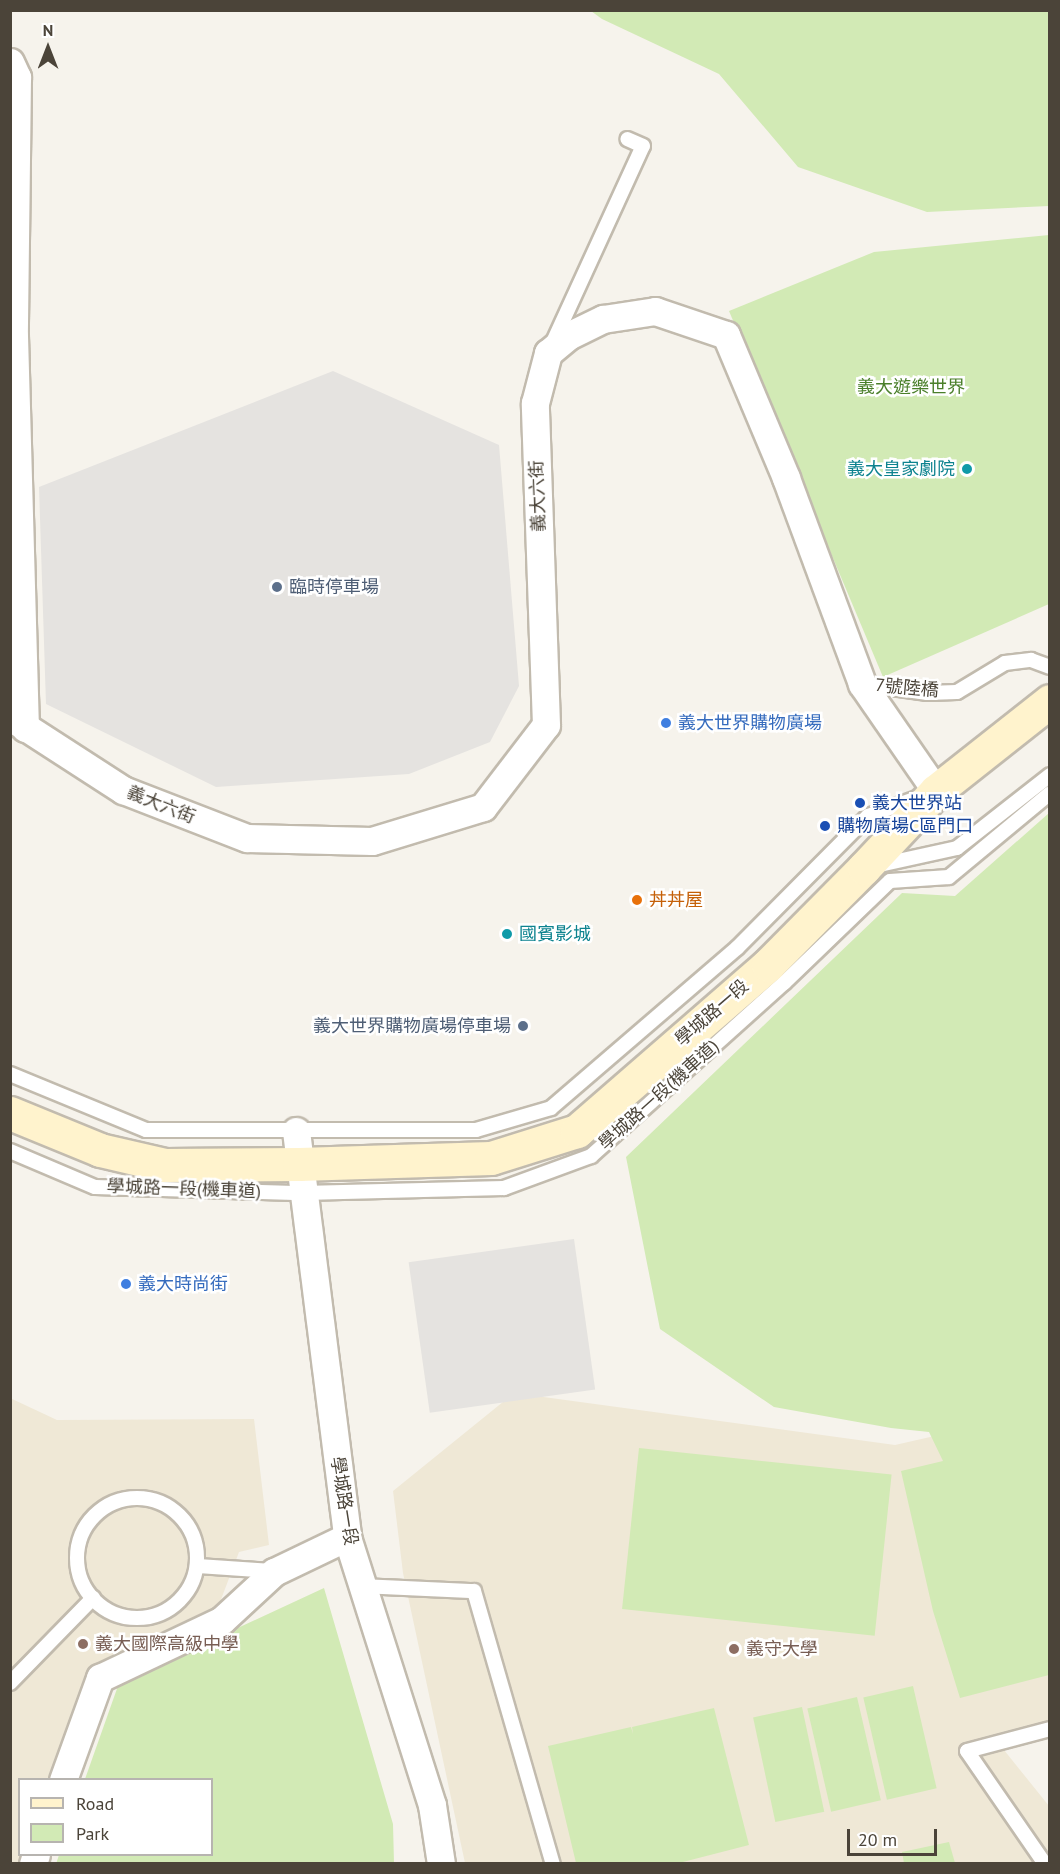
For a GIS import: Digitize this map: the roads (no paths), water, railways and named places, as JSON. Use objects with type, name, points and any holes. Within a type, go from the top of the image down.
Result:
[{"type":"main road","name":"學城路一段","points":[[10,1113],[100,1150],[165,1165],[301,1178],[491,1158],[577,1131],[768,965],[864,868],[936,790],[1050,701]]},
{"type":"street","points":[[10,62],[17,77],[12,336],[18,723]]},
{"type":"street","points":[[548,353],[568,336],[603,319],[655,311],[726,335],[786,478],[862,684],[936,790]]},
{"type":"street","name":"義大六街","points":[[18,723],[123,790],[247,838],[372,841],[483,807],[546,725],[535,402],[548,353]]},
{"type":"street","name":"學城路一段","points":[[296,1131],[347,1537],[432,1805],[441,1863]]},
{"type":"street","points":[[63,1778],[100,1678],[222,1620],[274,1572],[347,1537]]},
{"type":"lane","points":[[548,353],[643,146],[627,139]]},
{"type":"lane","name":"7號陸橋","points":[[862,684],[927,693],[957,692],[1005,663],[1031,660],[1050,667]]},
{"type":"lane","points":[[864,868],[957,848],[1050,775]]},
{"type":"lane","points":[[10,1074],[146,1130],[476,1130],[551,1108],[737,948],[868,816],[936,790]]},
{"type":"lane","name":"學城路一段(機車道)","points":[[10,1151],[95,1187],[301,1178],[504,1188],[591,1156],[784,983],[890,881],[948,877],[1050,793]]},
{"type":"lane","points":[[138,1497],[158,1501],[176,1511],[189,1527],[197,1545],[198,1566],[192,1584],[181,1600],[165,1611],[146,1617],[126,1617],[108,1611],[93,1598],[82,1582],[77,1564],[78,1544],[86,1526],[100,1510],[118,1501],[138,1497]]},
{"type":"lane","points":[[198,1566],[274,1572]]},
{"type":"lane","points":[[362,1586],[474,1592],[553,1863]]},
{"type":"lane","points":[[10,1683],[93,1598]]},
{"type":"lane","points":[[1046,1863],[968,1751],[1050,1729]]},
{"type":"place","name":"義大皇家劇院","points":[[967,469]]},
{"type":"place","name":"臨時停車場","points":[[277,587]]},
{"type":"place","name":"義大世界購物廣場","points":[[666,723]]},
{"type":"place","name":"義大世界站","points":[[860,803]]},
{"type":"place","name":"購物廣場C區門口","points":[[825,826]]},
{"type":"place","name":"丼丼屋","points":[[637,900]]},
{"type":"place","name":"國賓影城","points":[[507,934]]},
{"type":"place","name":"義大世界購物廣場停車場","points":[[523,1026]]},
{"type":"place","name":"義大時尚街","points":[[126,1284]]},
{"type":"place","name":"義大國際高級中學","points":[[83,1644]]},
{"type":"place","name":"義守大學","points":[[734,1649]]},
{"type":"park label","name":"義大遊樂世界","points":[[911,387]]}]
